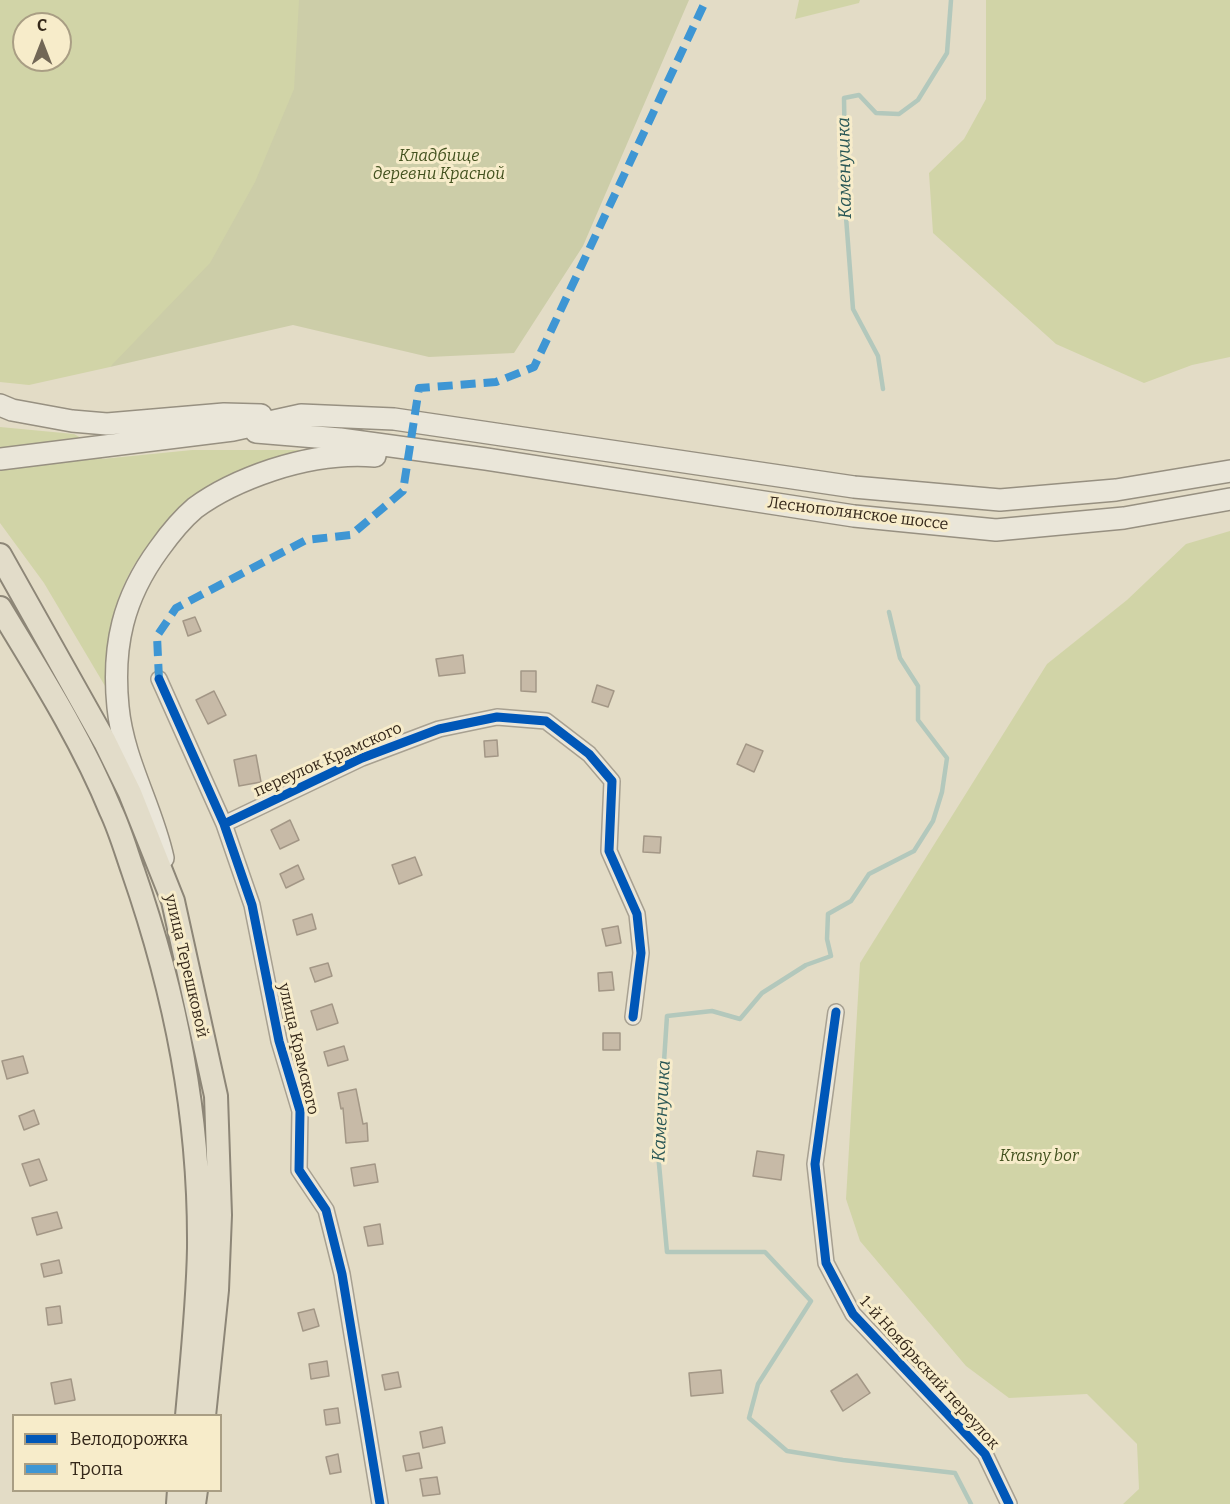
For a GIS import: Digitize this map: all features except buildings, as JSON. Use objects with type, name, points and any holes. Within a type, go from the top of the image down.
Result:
[{"type":"main road","points":[[0,405],[12,410],[72,421],[107,424],[224,414],[301,415]]},
{"type":"main road","points":[[0,459],[233,430],[301,415]]},
{"type":"main road","name":"Леснополянское шоссе","points":[[301,415],[394,419],[854,487],[1000,500],[1116,490],[1230,471]]},
{"type":"main road","points":[[233,430],[340,439],[486,459]]},
{"type":"main road","points":[[173,901],[157,831],[126,749],[118,709],[116,668],[119,639],[130,598],[144,570],[167,538],[194,509],[224,490],[262,473],[321,457],[344,455],[486,459]]},
{"type":"main road","name":"Леснополянское шоссе","points":[[486,459],[854,516],[996,530],[1124,518],[1230,499]]},
{"type":"main road","name":"улица Терешковой","points":[[0,555],[110,752],[130,793],[173,901],[216,1096],[220,1204],[217,1290],[204,1414]]},
{"type":"main road","name":"улица Терешковой","points":[[0,608],[62,709],[111,811],[156,938],[180,1036],[191,1107],[199,1248],[187,1414]]},
{"type":"street","name":"улица Крамского","points":[[159,679],[224,824],[252,905],[279,1041],[300,1111],[299,1170],[326,1210],[342,1274],[380,1504]]},
{"type":"street","name":"переулок Крамского","points":[[224,824],[362,758],[439,729],[497,717],[546,721],[589,754],[612,781],[609,851],[636,915],[641,953],[633,1017]]},
{"type":"street","name":"1-й Ноябрьский переулок","points":[[836,1012],[815,1164],[826,1263],[853,1314],[985,1454],[1009,1504]]},
{"type":"green space","points":[[0,0],[322,0],[467,32],[199,304],[110,367],[29,385],[0,382]]},
{"type":"green space","name":"Кладбище деревни Красной","points":[[299,0],[689,0],[583,246],[514,353],[429,357],[293,325],[110,367],[210,263],[255,182],[294,89]]},
{"type":"green space","points":[[799,0],[860,0],[859,3],[795,19]]},
{"type":"green space","points":[[986,0],[1230,0],[1230,357],[1192,365],[1144,383],[1056,344],[933,233],[929,173],[964,139],[986,99]]},
{"type":"green space","points":[[0,427],[74,434],[99,448],[102,459],[192,450],[305,450],[177,518],[151,541],[127,578],[118,598],[108,640],[105,686],[44,583],[0,523]]},
{"type":"green space","name":"Krasny bor","points":[[1230,531],[1230,1504],[1123,1504],[1139,1489],[1137,1444],[1087,1394],[1009,1398],[966,1366],[860,1241],[846,1199],[860,963],[1047,664],[1127,600],[1186,544]]},
{"type":"waterway","name":"Каменушка","points":[[883,389],[878,356],[853,309],[846,217],[844,98],[859,95],[876,113],[899,114],[918,100],[947,53],[951,0]]},
{"type":"waterway","name":"Каменушка","points":[[889,612],[900,658],[918,686],[918,720],[947,758],[942,792],[933,821],[914,851],[869,874],[851,901],[828,914],[827,939],[831,956],[806,965],[762,993],[740,1019],[712,1011],[667,1016],[658,1153],[667,1252],[765,1252],[811,1301],[758,1384],[749,1418],[787,1451],[955,1473],[971,1504]]},
{"type":"marked path","points":[[159,679],[157,636],[176,608],[306,540],[351,535],[403,491],[419,388],[496,382],[534,367],[706,0]]},
{"type":"cycle path","points":[[159,679],[224,824],[252,905],[279,1041],[300,1111],[299,1170],[326,1210],[342,1274],[380,1504]]},
{"type":"cycle path","points":[[224,824],[362,758],[439,729],[497,717],[546,721],[589,754],[612,781],[609,851],[637,914],[641,953],[633,1017]]},
{"type":"cycle path","points":[[836,1012],[815,1164],[826,1263],[853,1314],[985,1454],[1009,1504]]}]
